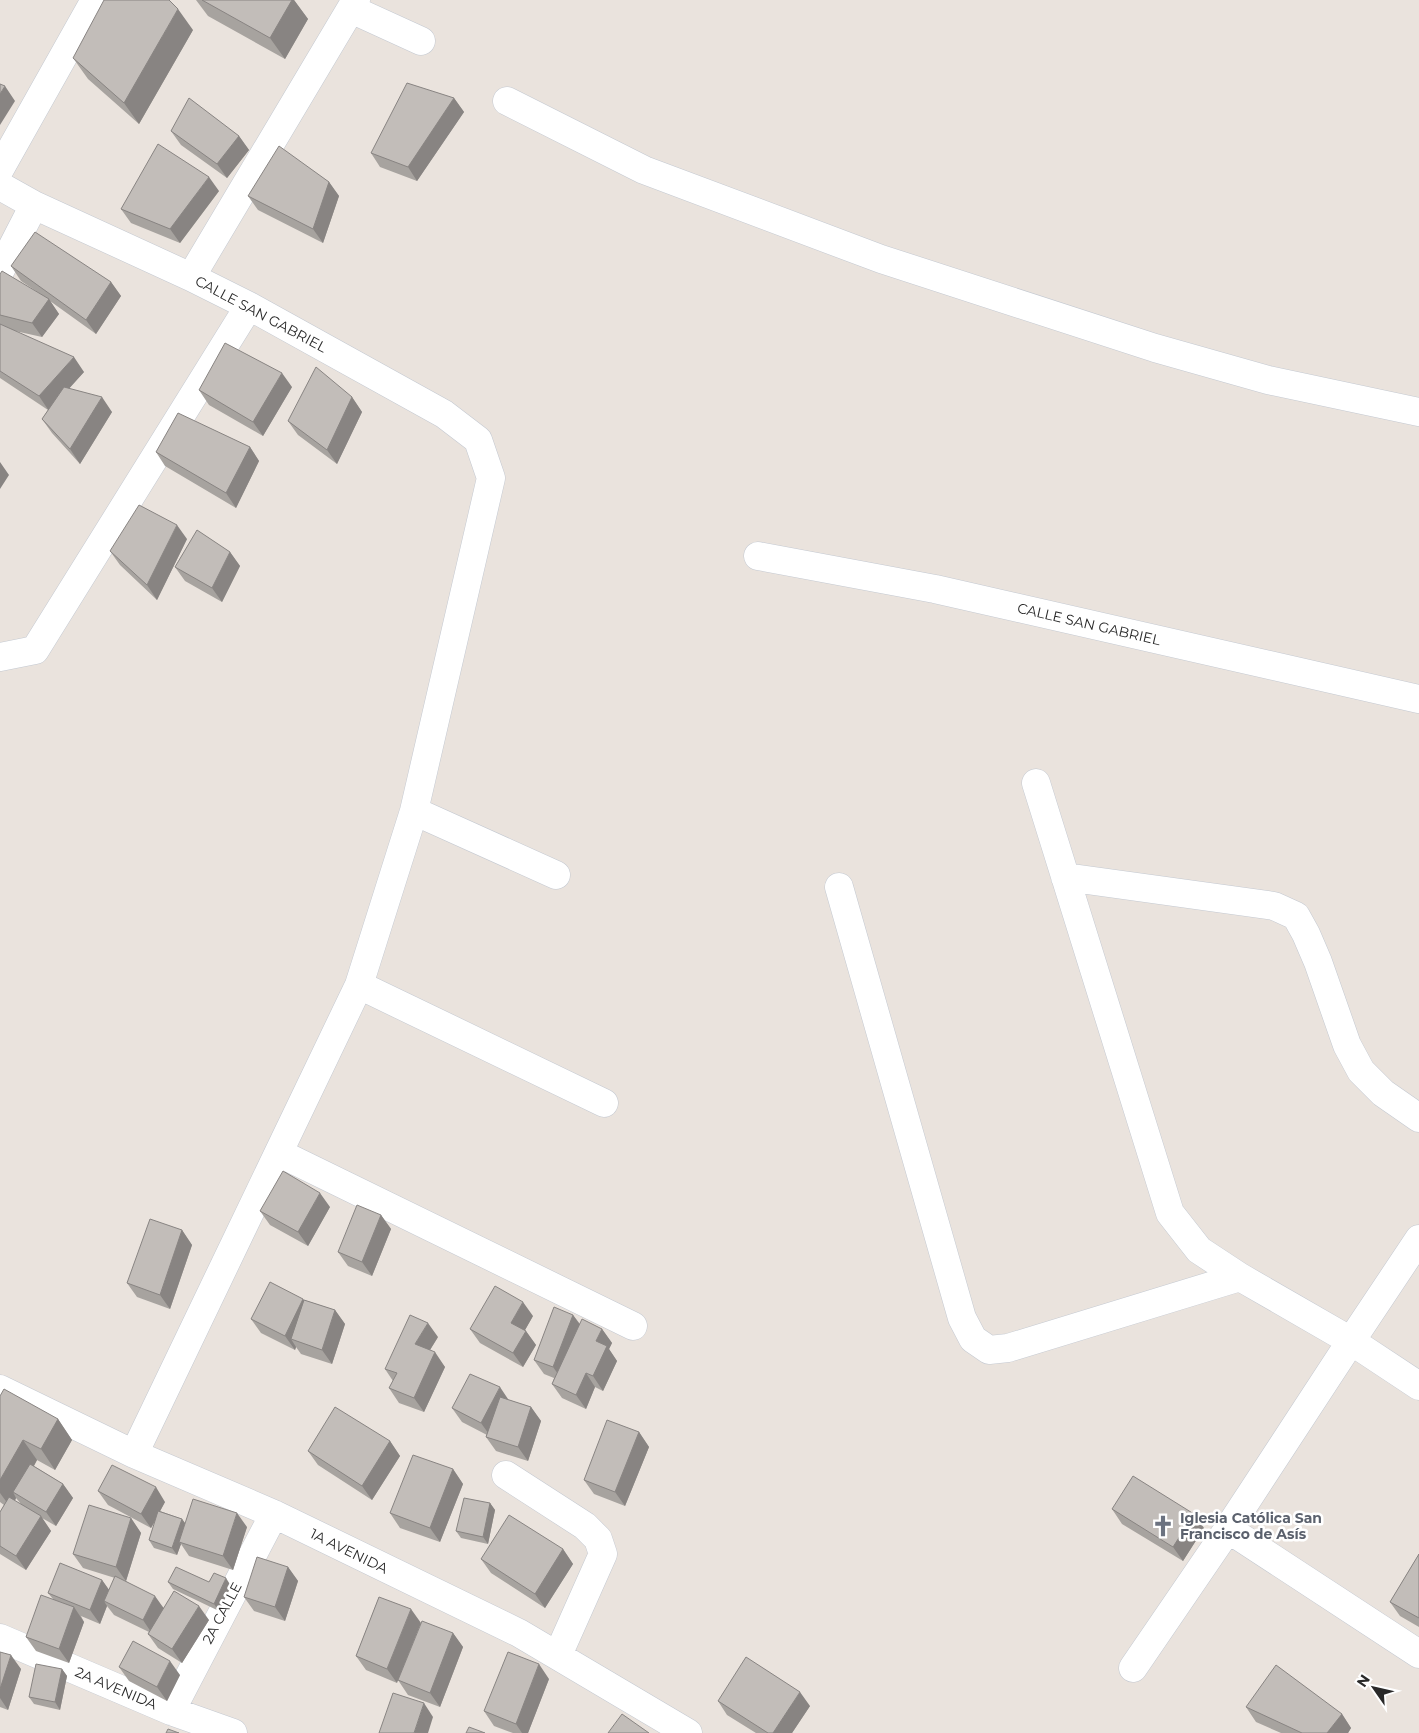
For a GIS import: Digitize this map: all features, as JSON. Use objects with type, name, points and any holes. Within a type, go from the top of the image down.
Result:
[{"type":"street","points":[[0,169],[95,0]]},
{"type":"street","points":[[191,277],[353,4],[421,41]]},
{"type":"street","points":[[507,101],[644,170],[881,259],[1155,348],[1259,378],[1419,412]]},
{"type":"street","name":"CALLE SAN GABRIEL","points":[[0,186],[34,205],[191,277],[249,306],[444,414],[478,440],[491,478],[414,811]]},
{"type":"street","points":[[0,271],[34,205]]},
{"type":"street","points":[[0,657],[35,650],[249,306]]},
{"type":"street","name":"CALLE SAN GABRIEL","points":[[758,556],[935,588],[1419,699]]},
{"type":"street","points":[[1036,783],[1170,1213],[1199,1250],[1240,1277],[1351,1341],[1419,1386]]},
{"type":"street","points":[[134,1454],[360,985],[414,811],[556,875]]},
{"type":"street","points":[[1065,876],[1274,906],[1296,916],[1318,962],[1347,1045],[1360,1071],[1383,1093],[1419,1118]]},
{"type":"street","points":[[839,888],[962,1318],[974,1339],[989,1350],[1008,1348],[1240,1277]]},
{"type":"street","points":[[360,985],[604,1103]]},
{"type":"street","points":[[280,1152],[633,1326]]},
{"type":"street","points":[[1133,1668],[1228,1529],[1419,1239]]},
{"type":"street","name":"1A AVENIDA","points":[[0,1389],[134,1454],[274,1514],[519,1633],[688,1733]]},
{"type":"street","points":[[506,1475],[585,1526],[598,1539],[603,1554],[558,1655]]},
{"type":"street","name":"2A CALLE","points":[[170,1711],[274,1514]]},
{"type":"street","points":[[1228,1529],[1419,1654]]},
{"type":"street","name":"2A AVENIDA","points":[[0,1638],[170,1711],[233,1733]]},
{"type":"building","points":[[104,0],[169,0],[178,9],[124,103],[73,58]]},
{"type":"building","points":[[202,0],[292,0],[270,38]]},
{"type":"building","points":[[407,83],[454,98],[408,167],[371,153]]},
{"type":"building","points":[[0,84],[5,86],[0,94]]},
{"type":"building","points":[[189,98],[239,136],[217,164],[171,131]]},
{"type":"building","points":[[158,144],[209,177],[170,229],[121,209]]},
{"type":"building","points":[[279,146],[329,182],[313,229],[248,196]]},
{"type":"building","points":[[35,232],[111,282],[86,320],[11,266]]},
{"type":"building","points":[[2,271],[49,299],[32,323],[0,315],[0,274]]},
{"type":"building","points":[[0,324],[74,357],[39,396],[0,371]]},
{"type":"building","points":[[225,343],[282,373],[253,422],[199,390]]},
{"type":"building","points":[[316,367],[352,397],[327,450],[288,421]]},
{"type":"building","points":[[64,387],[102,397],[70,449],[42,419]]},
{"type":"building","points":[[178,413],[250,447],[226,493],[156,452]]},
{"type":"building","points":[[139,505],[177,525],[147,585],[110,551]]},
{"type":"building","points":[[197,530],[230,552],[212,588],[175,567]]},
{"type":"building","points":[[283,1171],[320,1193],[298,1232],[260,1211]]},
{"type":"building","points":[[357,1205],[381,1215],[362,1262],[338,1252]]},
{"type":"building","points":[[150,1219],[182,1230],[160,1295],[127,1283]]},
{"type":"building","points":[[270,1282],[303,1299],[285,1336],[251,1319]]},
{"type":"building","points":[[495,1286],[523,1302],[511,1323],[526,1331],[513,1353],[470,1329]]},
{"type":"building","points":[[304,1300],[335,1310],[322,1350],[291,1339]]},
{"type":"building","points":[[554,1307],[573,1315],[553,1367],[534,1360]]},
{"type":"building","points":[[410,1315],[428,1323],[415,1344],[435,1352],[414,1398],[389,1388],[397,1373],[385,1369]]},
{"type":"building","points":[[582,1319],[602,1329],[596,1341],[607,1346],[593,1376],[586,1373],[576,1395],[552,1384]]},
{"type":"building","points":[[470,1374],[500,1387],[481,1423],[452,1408]]},
{"type":"building","points":[[4,1389],[58,1419],[41,1449],[23,1440],[0,1480],[0,1396]]},
{"type":"building","points":[[500,1397],[531,1407],[518,1447],[486,1437]]},
{"type":"building","points":[[335,1407],[390,1441],[362,1486],[308,1451]]},
{"type":"building","points":[[607,1420],[639,1432],[615,1492],[584,1480]]},
{"type":"building","points":[[413,1455],[453,1469],[430,1528],[390,1513]]},
{"type":"building","points":[[30,1464],[63,1484],[46,1512],[13,1492]]},
{"type":"building","points":[[112,1465],[156,1487],[141,1514],[98,1491]]},
{"type":"building","name":"Iglesia Católica San Francisco de Asís","points":[[1133,1476],[1194,1514],[1173,1547],[1112,1509]]},
{"type":"building","points":[[9,1497],[41,1516],[16,1556],[0,1546],[0,1512]]},
{"type":"building","points":[[464,1498],[490,1503],[483,1537],[456,1531]]},
{"type":"building","points":[[193,1499],[237,1513],[223,1556],[179,1542]]},
{"type":"building","points":[[89,1505],[131,1518],[116,1567],[73,1554]]},
{"type":"building","points":[[158,1511],[182,1519],[172,1548],[149,1540]]},
{"type":"building","points":[[509,1515],[563,1549],[535,1594],[481,1559]]},
{"type":"building","points":[[1419,1554],[1419,1618],[1390,1602]]},
{"type":"building","points":[[257,1557],[288,1567],[275,1607],[244,1597]]},
{"type":"building","points":[[60,1563],[102,1580],[90,1610],[48,1593]]},
{"type":"building","points":[[176,1567],[209,1582],[214,1573],[226,1578],[214,1604],[168,1582]]},
{"type":"building","points":[[115,1576],[155,1596],[143,1620],[104,1601]]},
{"type":"building","points":[[174,1591],[199,1606],[172,1649],[148,1634]]},
{"type":"building","points":[[41,1595],[74,1607],[59,1649],[26,1637]]},
{"type":"building","points":[[379,1597],[411,1609],[387,1669],[356,1656]]},
{"type":"building","points":[[422,1621],[453,1633],[430,1693],[398,1680]]},
{"type":"building","points":[[133,1641],[170,1661],[157,1687],[119,1667]]},
{"type":"building","points":[[0,1652],[11,1655],[0,1689]]},
{"type":"building","points":[[508,1652],[539,1664],[516,1724],[484,1711]]},
{"type":"building","points":[[746,1657],[800,1692],[773,1733],[768,1733],[718,1701]]},
{"type":"building","points":[[36,1664],[62,1669],[55,1702],[29,1697]]},
{"type":"building","points":[[1276,1665],[1342,1714],[1327,1733],[1302,1733],[1246,1707]]},
{"type":"building","points":[[393,1693],[424,1703],[414,1733],[379,1733]]},
{"type":"building","points":[[622,1714],[649,1733],[608,1733]]},
{"type":"building","points":[[469,1727],[485,1733],[466,1733]]},
{"type":"building","points":[[168,1729],[179,1733],[166,1733]]},
{"type":"place","name":"Iglesia Católica San Francisco de Asís","points":[[1163,1526]]}]
